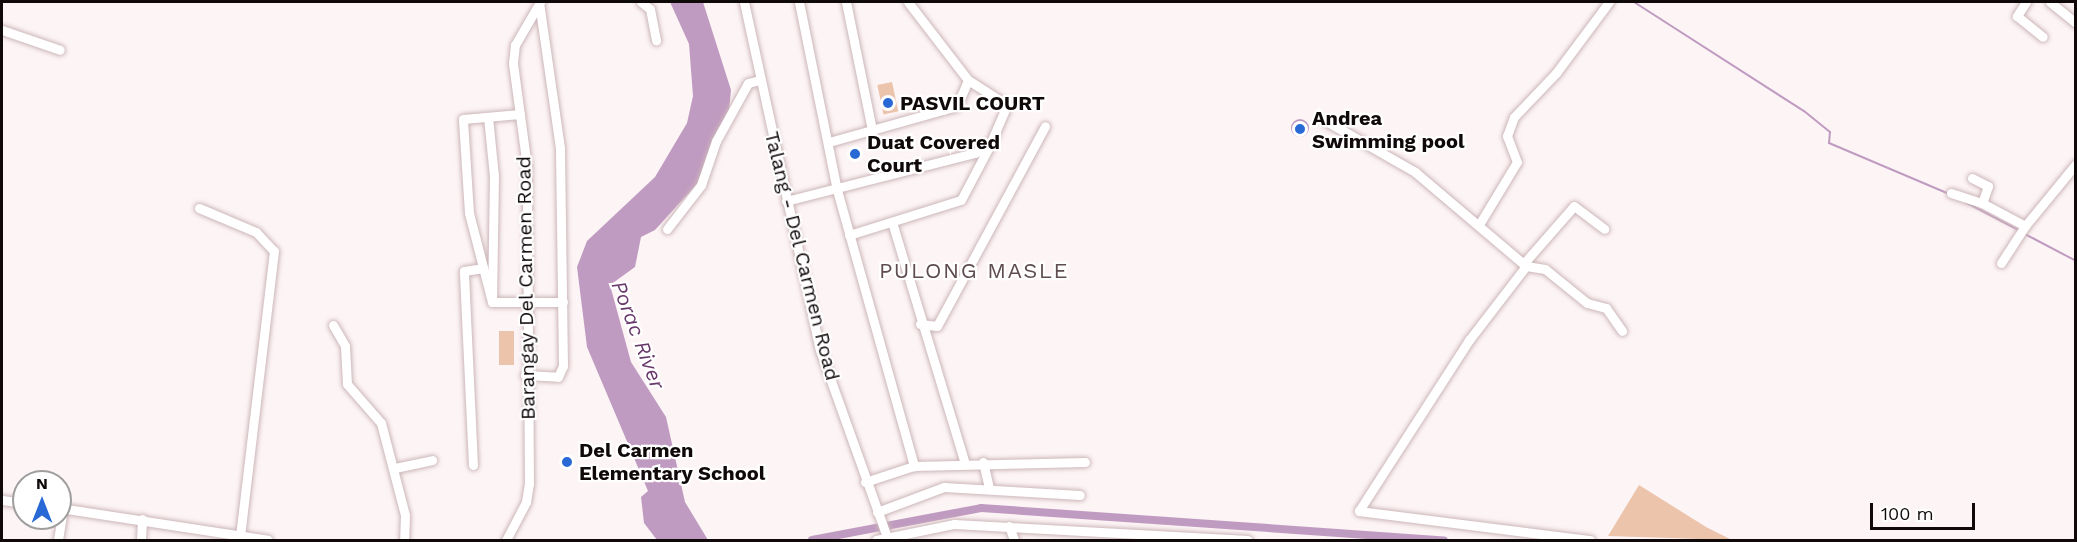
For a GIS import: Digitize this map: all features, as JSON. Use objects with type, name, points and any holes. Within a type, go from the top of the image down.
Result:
[{"type":"street","points":[[525,375],[562,375],[560,148],[540,2]]},
{"type":"street","name":"Barangay Del Carmen Road","points":[[506,540],[526,502],[529,484],[525,375],[527,167],[515,45],[540,2]]},
{"type":"street","points":[[641,2],[650,9],[656,40]]},
{"type":"street","name":"Talang - Del Carmen Road","points":[[744,2],[820,350],[886,537]]},
{"type":"street","points":[[799,2],[837,190],[914,466]]},
{"type":"street","points":[[846,2],[872,130]]},
{"type":"street","points":[[849,235],[960,200],[991,142],[1007,105],[968,80],[908,2]]},
{"type":"street","points":[[1480,223],[1517,162],[1507,136],[1514,117],[1556,73],[1609,2]]},
{"type":"street","points":[[2026,2],[2017,15],[2043,37]]},
{"type":"street","points":[[2050,2],[2076,22]]},
{"type":"street","points":[[2,30],[60,50]]},
{"type":"street","points":[[829,142],[957,106],[968,80]]},
{"type":"street","points":[[667,229],[702,185],[716,141],[748,83],[760,81]]},
{"type":"street","points":[[492,302],[469,213],[463,119],[520,114]]},
{"type":"street","points":[[488,117],[494,176],[492,302]]},
{"type":"street","points":[[1326,121],[1415,172],[1428,188],[1480,223],[1526,264],[1545,269],[1587,303],[1606,308],[1622,331]]},
{"type":"street","points":[[920,324],[937,327],[1045,126]]},
{"type":"street","points":[[786,201],[837,190],[975,153],[991,142]]},
{"type":"street","points":[[2001,263],[2022,229],[2076,164]]},
{"type":"street","points":[[1972,178],[1988,186],[1982,203]]},
{"type":"street","points":[[1951,193],[1982,203],[2022,229]]},
{"type":"street","points":[[1590,540],[1359,512],[1469,340],[1526,264],[1574,206],[1604,229]]},
{"type":"street","points":[[199,208],[256,232],[274,251],[240,536]]},
{"type":"street","points":[[892,222],[920,324],[965,464]]},
{"type":"street","points":[[473,465],[464,271],[482,268]]},
{"type":"street","points":[[492,302],[563,302]]},
{"type":"street","points":[[333,325],[345,346],[347,384],[381,423],[395,468],[404,540]]},
{"type":"street","points":[[395,468],[432,460]]},
{"type":"street","points":[[865,482],[914,466],[983,462],[1085,462]]},
{"type":"street","points":[[983,462],[989,488]]},
{"type":"street","points":[[879,516],[944,487],[1080,495]]},
{"type":"street","points":[[72,509],[268,540]]},
{"type":"street","points":[[141,540],[142,519]]},
{"type":"street","points":[[876,540],[954,525],[1009,526],[1112,537],[1248,540]]},
{"type":"street","points":[[1009,526],[1014,540]]},
{"type":"shaded area","points":[[670,2],[703,2],[731,90],[729,111],[697,184],[655,230],[641,237],[635,267],[610,285],[631,362],[666,417],[685,502],[708,540],[657,540],[644,523],[641,497],[648,491],[587,347],[577,267],[587,241],[655,177],[687,123],[693,96],[689,44]]},
{"type":"shaded area","name":"PASVIL COURT","points":[[892,82],[898,111],[884,114],[877,85]]},
{"type":"shaded area","name":"Andrea Swimming pool","points":[[1300,119],[1306,122],[1309,128],[1306,134],[1300,137],[1294,134],[1291,128],[1294,122]]},
{"type":"shaded area","points":[[499,331],[514,331],[514,365],[499,365]]},
{"type":"shaded area","points":[[1639,485],[1706,527],[1732,540],[1608,536]]},
{"type":"waterway","points":[[1634,2],[1804,111],[1830,132],[1829,143],[1949,194]]},
{"type":"waterway","points":[[1965,202],[2018,230]]},
{"type":"waterway","points":[[2023,233],[2076,261]]},
{"type":"waterway","points":[[812,540],[981,508],[1444,540]]},
{"type":"place","name":"PASVIL COURT","points":[[888,103]]},
{"type":"place","name":"Andrea Swimming pool","points":[[1300,129]]},
{"type":"place","name":"Duat Covered Court","points":[[855,154]]},
{"type":"place","name":"Del Carmen Elementary School","points":[[567,462]]},
{"type":"district","name":"PULONG MASLE","points":[[974,271]]},
{"type":"water label","name":"Porac River","points":[[638,335]]}]
